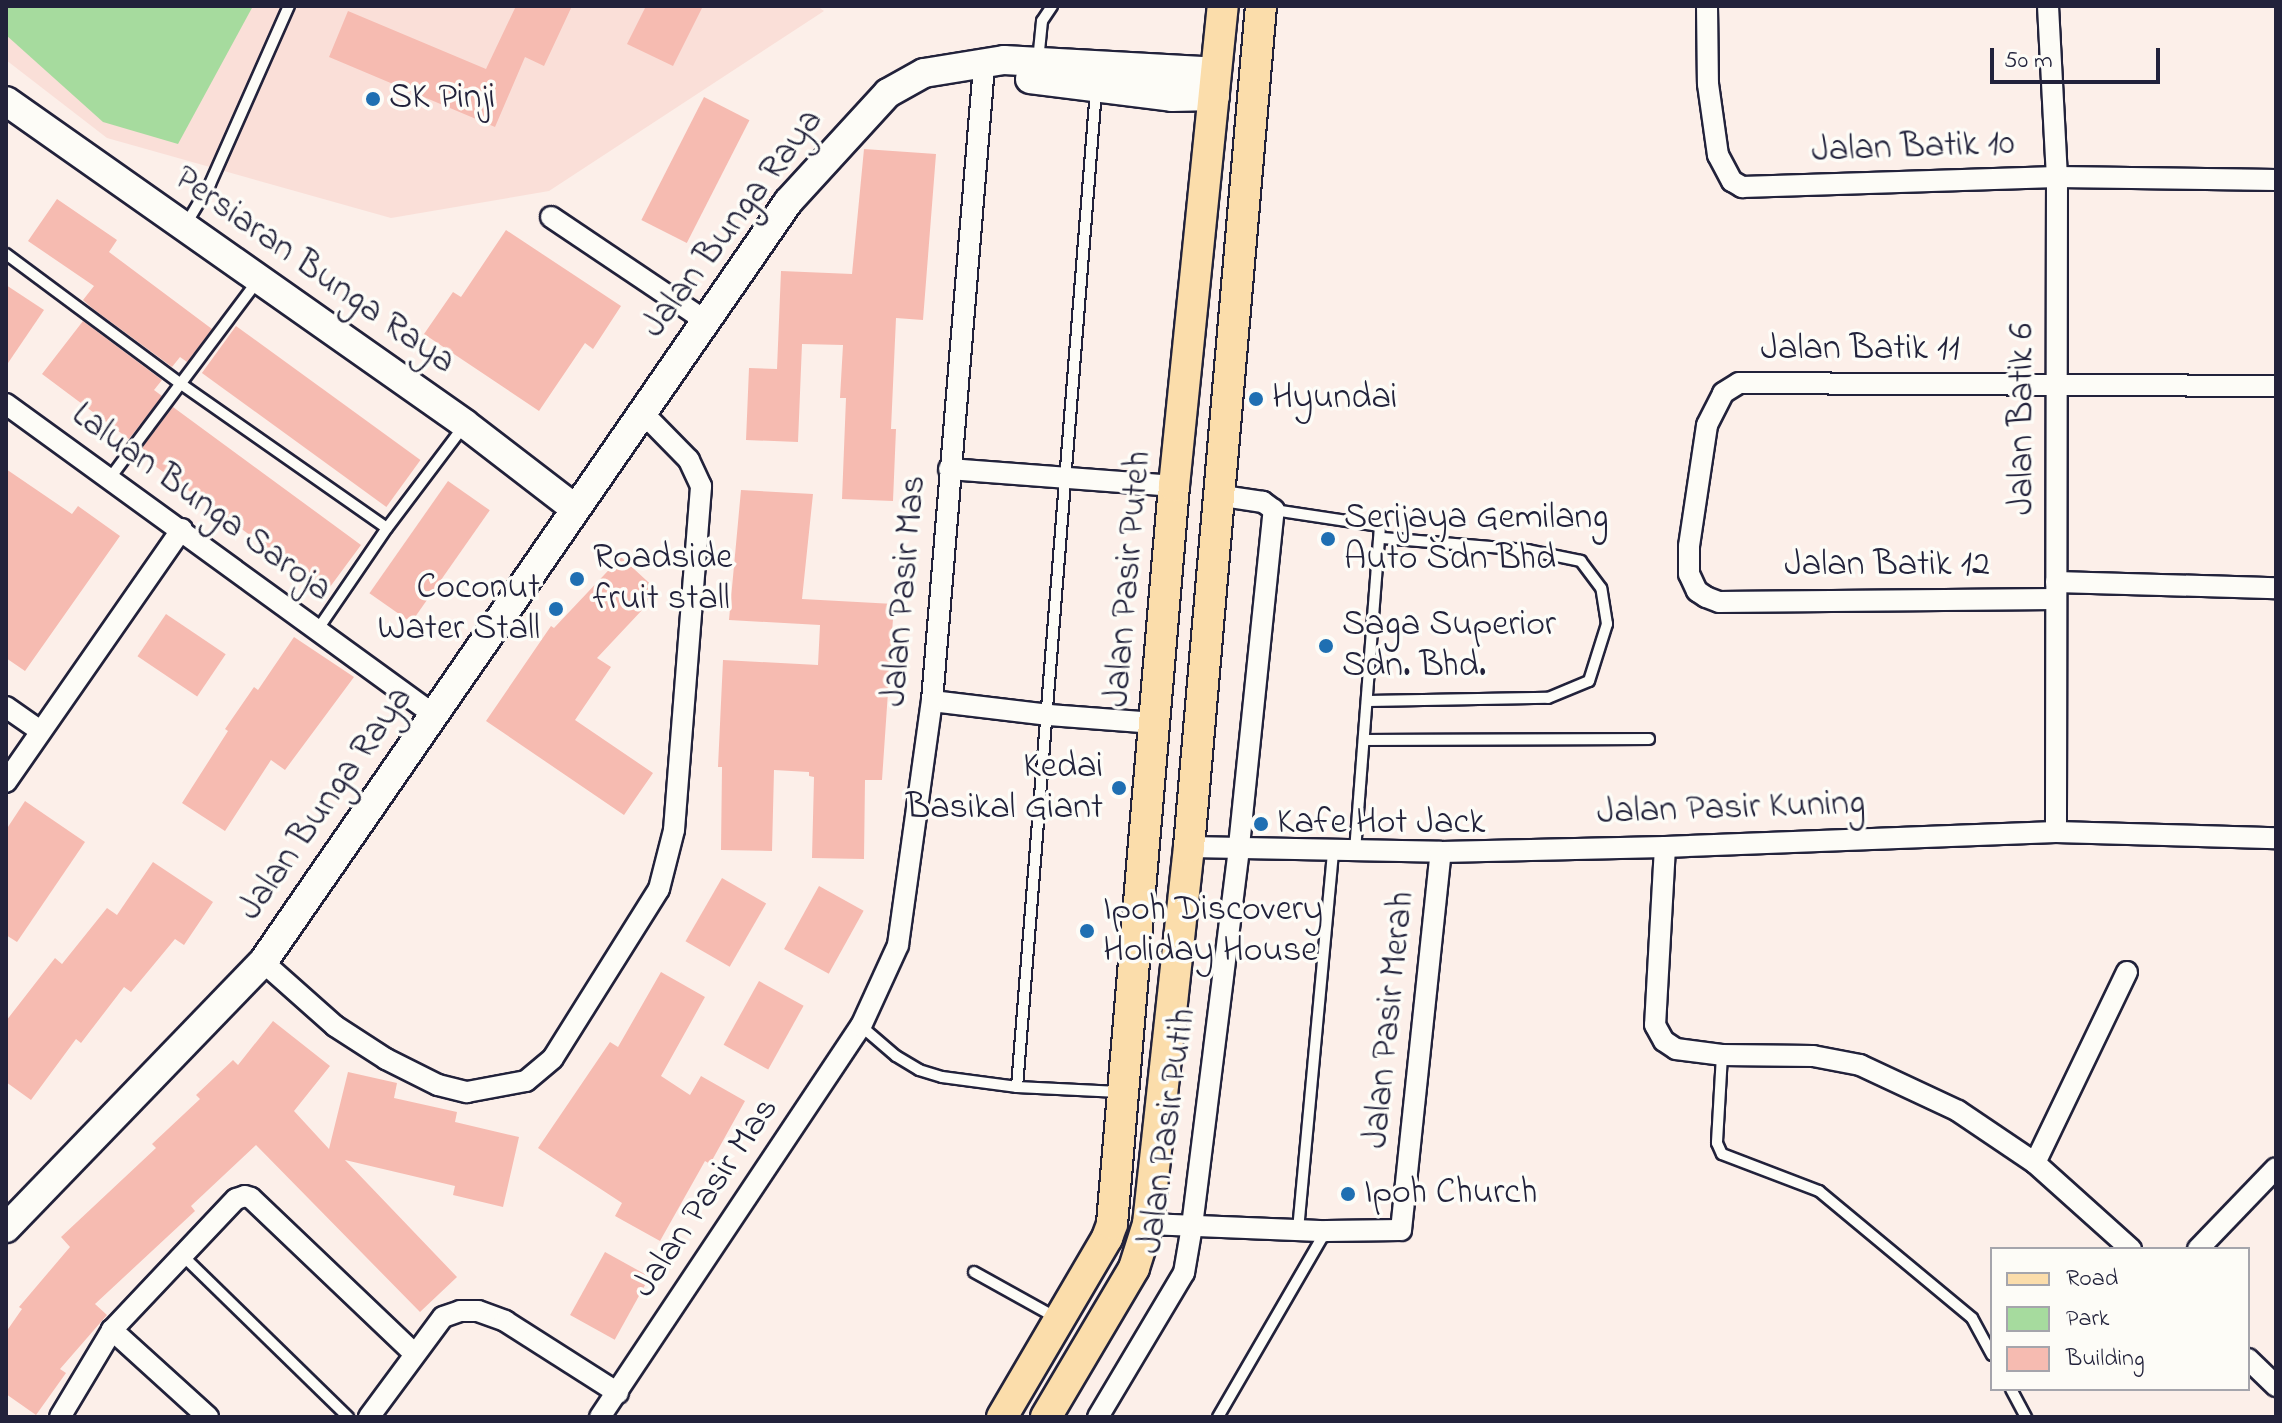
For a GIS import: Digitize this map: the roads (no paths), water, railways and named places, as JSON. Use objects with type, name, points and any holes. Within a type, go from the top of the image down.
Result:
[{"type":"main road","name":"Jalan Pasir Puteh","points":[[1046,1417],[1134,1268],[1148,1224],[1189,847],[1216,495],[1228,87],[1223,6]]},
{"type":"main road","name":"Jalan Pasir Puteh","points":[[1002,1417],[1053,1333],[1112,1224],[1174,486],[1228,87],[1258,6]]},
{"type":"main road","name":"Jalan Bunga Raya","points":[[6,1228],[263,962],[788,202],[888,93],[924,73],[954,66],[984,66],[1004,60],[1038,61],[1228,87]]},
{"type":"main road","name":"Jalan Bunga Raya","points":[[984,66],[998,75],[1062,82],[1096,90],[1172,97],[1228,87]]},
{"type":"main road","name":"Persiaran Bunga Raya","points":[[6,101],[465,424],[574,508]]},
{"type":"main road","points":[[1053,1333],[1071,1333],[1127,1232],[1148,1224]]},
{"type":"street","name":"Jalan Batik 10","points":[[1707,6],[1708,84],[1718,155],[1732,181],[1742,187],[2057,177],[2276,180]]},
{"type":"street","name":"Jalan Batik 6","points":[[2048,6],[2057,177],[2056,832]]},
{"type":"street","name":"Jalan Pasir Mas","points":[[600,1417],[861,1026],[898,945],[932,701],[984,66]]},
{"type":"street","points":[[551,217],[704,320]]},
{"type":"street","name":"Jalan Batik 11","points":[[1719,602],[1697,591],[1689,574],[1689,546],[1707,425],[1723,393],[1739,383],[2276,386]]},
{"type":"street","name":"Laluan Bunga Saroja","points":[[8,412],[182,529],[434,715]]},
{"type":"street","name":"Jalan Bunga Raya","points":[[263,962],[335,1026],[386,1059],[438,1085],[467,1092],[526,1081],[553,1058],[659,889],[674,830],[701,486],[689,460],[642,412]]},
{"type":"street","points":[[949,469],[1174,486]]},
{"type":"street","points":[[1216,495],[1263,502],[1274,510]]},
{"type":"street","name":"Jalan Pasir Putih","points":[[1098,1417],[1184,1273],[1239,846],[1274,510]]},
{"type":"street","points":[[6,782],[39,730],[182,529]]},
{"type":"street","name":"Jalan Batik 12","points":[[1719,602],[2056,590],[2276,588]]},
{"type":"street","points":[[932,701],[1049,715],[1155,723]]},
{"type":"street","points":[[6,707],[39,730]]},
{"type":"street","name":"Jalan Pasir Kuning","points":[[1189,847],[1441,852],[2056,832],[2276,838]]},
{"type":"street","points":[[1665,847],[1655,1025],[1664,1041],[1676,1049],[1722,1055],[1813,1056],[1860,1065],[1958,1111],[2035,1163],[2129,1247]]},
{"type":"street","name":"Jalan Pasir Merah","points":[[1148,1224],[1326,1231],[1401,1230],[1441,852]]},
{"type":"street","points":[[2035,1163],[2127,972]]},
{"type":"street","points":[[2200,1247],[2276,1168]]},
{"type":"street","points":[[66,1415],[112,1330],[236,1199],[245,1196],[251,1198],[414,1353]]},
{"type":"street","points":[[369,1417],[443,1317],[460,1311],[478,1311],[505,1321],[618,1393]]},
{"type":"street","points":[[112,1330],[208,1417]]},
{"type":"street","points":[[2250,1361],[2276,1386]]},
{"type":"lane","points":[[185,226],[210,184],[289,6]]},
{"type":"lane","points":[[1038,61],[1042,21],[1052,6]]},
{"type":"lane","points":[[1017,1087],[1049,715],[1096,90]]},
{"type":"lane","points":[[6,254],[181,384],[387,528]]},
{"type":"lane","points":[[110,478],[259,278]]},
{"type":"lane","points":[[318,629],[387,528],[465,424]]},
{"type":"lane","points":[[1274,510],[1380,526],[1355,851]]},
{"type":"lane","points":[[1368,701],[1548,698],[1589,681],[1607,624],[1601,588],[1581,561],[1528,550],[1381,538]]},
{"type":"lane","points":[[1365,740],[1649,739]]},
{"type":"lane","points":[[1298,1230],[1333,852]]},
{"type":"lane","points":[[861,1026],[919,1070],[942,1077],[1017,1087],[1125,1092]]},
{"type":"lane","points":[[1722,1055],[1717,1143],[1722,1154],[1819,1191],[1972,1318],[1990,1351]]},
{"type":"lane","points":[[1218,1417],[1326,1231]]},
{"type":"lane","points":[[182,1255],[348,1417]]},
{"type":"lane","points":[[974,1272],[1053,1333]]},
{"type":"lane","points":[[2012,1391],[2026,1417]]},
{"type":"place","name":"SK Pinji","points":[[373,99]]},
{"type":"place","name":"Hyundai","points":[[1256,399]]},
{"type":"place","name":"Serijaya Gemilang Auto Sdn Bhd","points":[[1328,539]]},
{"type":"place","name":"Roadside fruit stall","points":[[577,579]]},
{"type":"place","name":"Coconut Water Stall","points":[[556,609]]},
{"type":"place","name":"Saga Superior Sdn. Bhd.","points":[[1326,646]]},
{"type":"place","name":"Kedai Basikal Giant","points":[[1119,788]]},
{"type":"place","name":"Kafe Hot Jack","points":[[1261,824]]},
{"type":"place","name":"Ipoh Discovery Holiday House","points":[[1087,931]]},
{"type":"place","name":"Ipoh Church","points":[[1348,1194]]}]
